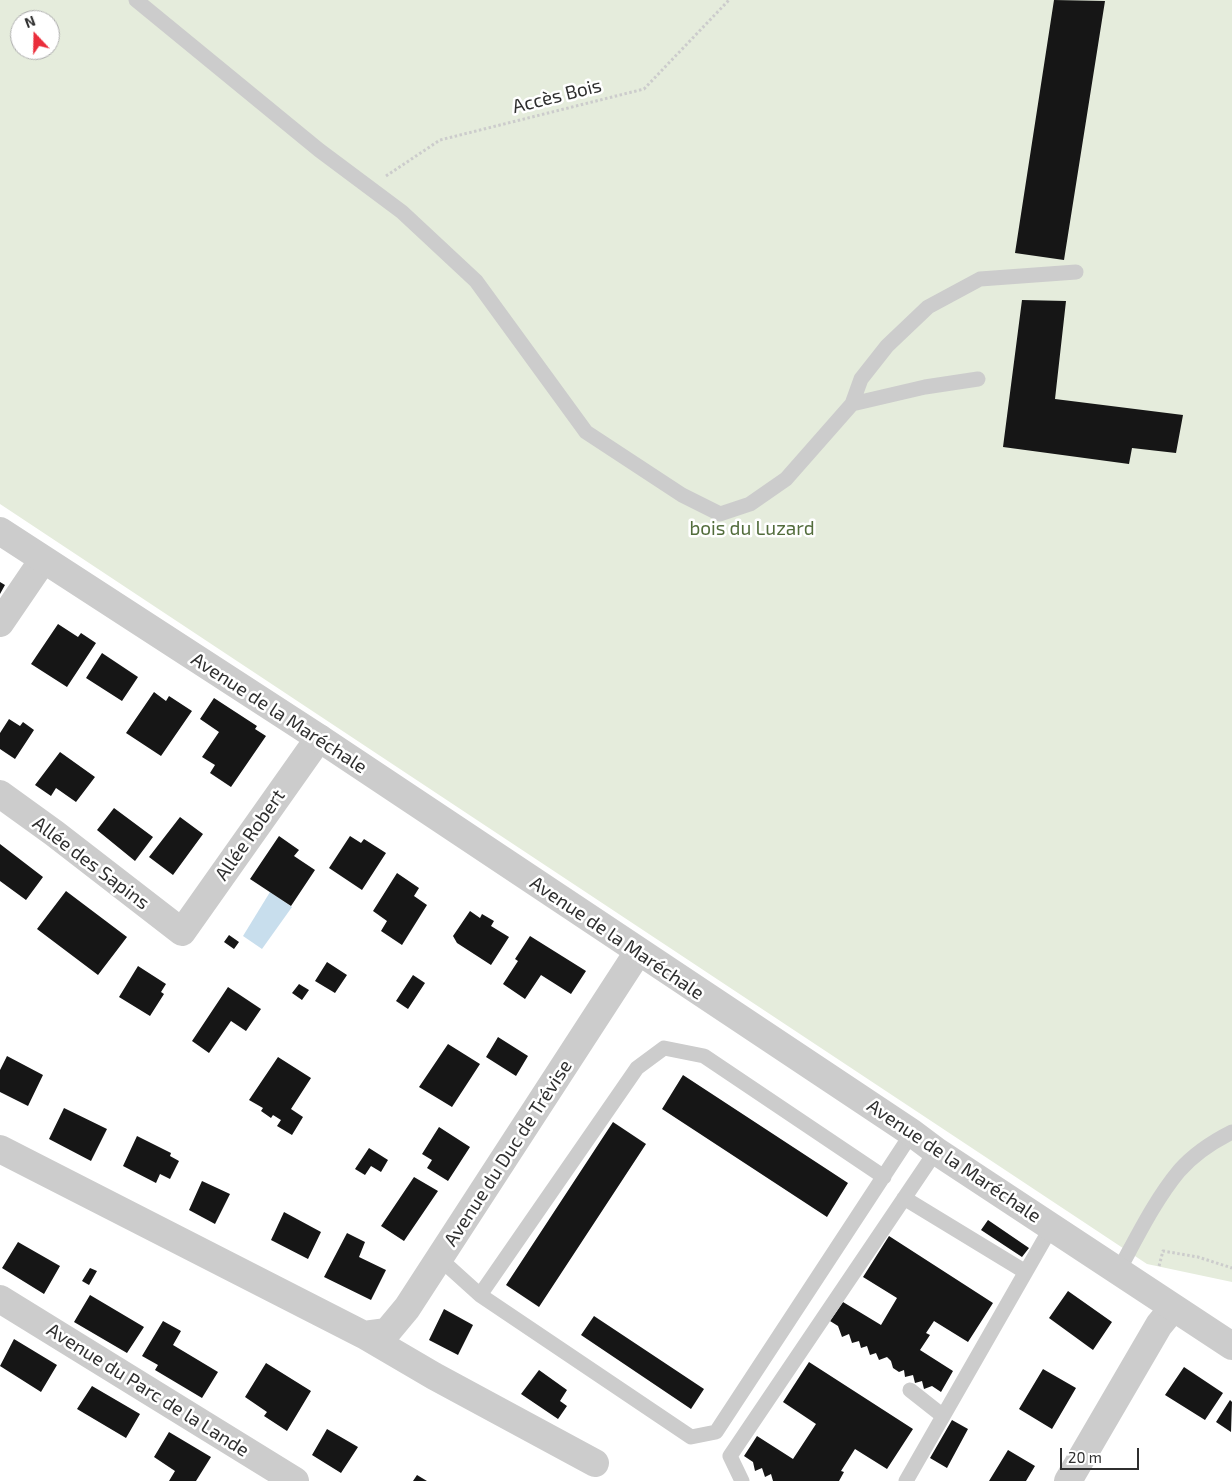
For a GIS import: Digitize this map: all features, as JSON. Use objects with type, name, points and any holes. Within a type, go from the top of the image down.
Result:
[{"type":"street","name":"Avenue de la Maréchale","points":[[0,531],[319,738],[912,1133],[936,1152],[1052,1226],[1232,1346]]},
{"type":"street","points":[[0,624],[43,560]]},
{"type":"street","name":"Allée Robert","points":[[182,932],[319,738]]},
{"type":"street","name":"Allée des Sapins","points":[[0,794],[54,832],[182,932]]},
{"type":"street","name":"Avenue du Duc de Trévise","points":[[364,1336],[387,1332],[407,1308],[638,952]]},
{"type":"street","points":[[0,1149],[364,1336],[595,1463]]},
{"type":"street","name":"Avenue du Parc de la Lande","points":[[0,1299],[295,1481]]},
{"type":"street","points":[[1068,1481],[1159,1325],[1163,1300]]},
{"type":"lane","points":[[136,0],[304,138],[402,212],[476,281],[586,432],[682,495],[720,514],[750,504],[786,478],[852,404],[861,379],[887,346],[928,308],[980,279],[1076,272]]},
{"type":"lane","points":[[852,404],[925,387],[978,379]]},
{"type":"lane","points":[[480,1295],[637,1068],[664,1048],[704,1056],[884,1177]]},
{"type":"lane","points":[[1119,1270],[1148,1218],[1180,1170],[1215,1141],[1232,1132]]},
{"type":"lane","points":[[439,1258],[480,1295],[691,1437],[716,1432],[912,1133]]},
{"type":"lane","points":[[742,1481],[730,1456],[936,1152]]},
{"type":"lane","points":[[904,1198],[1024,1272]]},
{"type":"lane","points":[[906,1481],[1052,1226]]},
{"type":"lane","points":[[910,1390],[943,1416]]},
{"type":"path","name":"Accès Bois","points":[[369,187],[440,140],[644,89],[729,0]]},
{"type":"path","points":[[1163,1300],[1163,1251],[1198,1257],[1232,1268]]},
{"type":"green space","name":"bois du Luzard","points":[[0,0],[1232,0],[1232,1282],[1147,1264],[0,504]]},
{"type":"water","points":[[270,892],[292,907],[262,949],[243,936]]},
{"type":"building","points":[[1054,0],[1105,1],[1064,260],[1015,253]]},
{"type":"building","points":[[1022,300],[1066,301],[1055,399],[1183,415],[1176,453],[1132,448],[1129,464],[1003,447]]},
{"type":"building","points":[[0,582],[5,585],[0,594]]},
{"type":"building","points":[[58,624],[78,637],[81,633],[96,643],[67,687],[31,664]]},
{"type":"building","points":[[102,653],[138,677],[122,701],[86,678]]},
{"type":"building","points":[[154,692],[166,701],[169,696],[192,711],[161,756],[126,733]]},
{"type":"building","points":[[214,698],[257,726],[255,729],[266,736],[231,787],[210,773],[215,765],[202,757],[219,732],[200,719]]},
{"type":"building","points":[[9,719],[20,726],[23,722],[34,730],[15,759],[0,749],[0,733]]},
{"type":"building","points":[[60,752],[95,777],[76,802],[56,788],[51,796],[35,785]]},
{"type":"building","points":[[114,808],[153,837],[135,861],[97,830]]},
{"type":"building","points":[[180,817],[203,834],[173,875],[149,857]]},
{"type":"building","points":[[279,836],[299,850],[294,856],[315,870],[291,906],[250,879]]},
{"type":"building","points":[[350,836],[361,843],[364,839],[386,853],[362,890],[329,868]]},
{"type":"building","points":[[0,844],[43,877],[26,900],[0,881]]},
{"type":"building","points":[[397,873],[419,888],[414,896],[427,905],[402,945],[381,931],[387,921],[373,911]]},
{"type":"building","points":[[66,891],[127,937],[98,975],[37,929]]},
{"type":"building","points":[[470,911],[480,918],[482,914],[494,921],[491,926],[509,937],[491,965],[457,943],[453,936]]},
{"type":"building","points":[[229,935],[239,942],[234,949],[224,942]]},
{"type":"building","points":[[530,936],[586,971],[571,994],[541,975],[525,999],[503,984],[518,961],[515,959]]},
{"type":"building","points":[[327,962],[347,975],[335,993],[315,981]]},
{"type":"building","points":[[138,966],[166,984],[161,992],[164,994],[150,1016],[119,997]]},
{"type":"building","points":[[413,975],[425,983],[408,1009],[396,1001]]},
{"type":"building","points":[[299,984],[309,990],[302,1000],[292,993]]},
{"type":"building","points":[[228,987],[261,1009],[246,1031],[231,1021],[209,1053],[192,1041]]},
{"type":"building","points":[[498,1037],[528,1056],[516,1076],[486,1057]]},
{"type":"building","points":[[448,1044],[480,1064],[452,1107],[419,1087]]},
{"type":"building","points":[[7,1056],[43,1075],[28,1106],[0,1092],[0,1070]]},
{"type":"building","points":[[278,1057],[311,1078],[291,1109],[303,1117],[292,1135],[277,1126],[281,1120],[273,1115],[271,1118],[261,1111],[263,1108],[249,1100]]},
{"type":"building","points":[[683,1075],[848,1183],[827,1217],[662,1109]]},
{"type":"building","points":[[64,1108],[107,1129],[91,1161],[49,1139]]},
{"type":"building","points":[[613,1122],[646,1144],[539,1307],[506,1285]]},
{"type":"building","points":[[439,1127],[470,1147],[448,1181],[427,1168],[432,1160],[422,1154]]},
{"type":"building","points":[[137,1136],[171,1153],[170,1156],[179,1161],[170,1179],[160,1174],[156,1183],[123,1166]]},
{"type":"building","points":[[369,1148],[388,1160],[381,1172],[371,1166],[365,1175],[355,1169]]},
{"type":"building","points":[[414,1177],[438,1191],[404,1241],[381,1226]]},
{"type":"building","points":[[202,1181],[230,1194],[215,1224],[189,1210]]},
{"type":"building","points":[[284,1212],[321,1232],[308,1259],[271,1240]]},
{"type":"building","points":[[988,1220],[1029,1248],[1022,1257],[981,1230]]},
{"type":"building","points":[[347,1233],[365,1242],[359,1257],[386,1270],[371,1300],[324,1277]]},
{"type":"building","points":[[889,1236],[993,1303],[968,1342],[934,1321],[926,1333],[930,1335],[920,1350],[953,1371],[941,1392],[932,1386],[924,1389],[922,1381],[915,1383],[913,1375],[905,1377],[904,1370],[899,1372],[893,1368],[891,1361],[887,1357],[879,1360],[876,1353],[870,1355],[867,1346],[861,1348],[859,1341],[852,1343],[849,1334],[842,1337],[838,1326],[830,1321],[843,1302],[881,1325],[897,1298],[863,1277]]},
{"type":"building","points":[[18,1242],[60,1266],[44,1294],[2,1268]]},
{"type":"building","points":[[90,1268],[97,1271],[89,1285],[82,1281]]},
{"type":"building","points":[[1068,1291],[1112,1322],[1093,1350],[1049,1318]]},
{"type":"building","points":[[90,1295],[144,1327],[127,1353],[74,1322]]},
{"type":"building","points":[[444,1309],[473,1325],[458,1355],[429,1340]]},
{"type":"building","points":[[594,1316],[704,1389],[691,1409],[581,1335]]},
{"type":"building","points":[[163,1321],[181,1331],[173,1345],[218,1372],[202,1398],[155,1370],[158,1365],[142,1356]]},
{"type":"building","points":[[14,1339],[57,1365],[41,1392],[0,1366]]},
{"type":"building","points":[[809,1362],[913,1429],[887,1469],[855,1449],[841,1471],[844,1472],[839,1481],[773,1481],[771,1474],[765,1477],[762,1468],[755,1471],[753,1462],[744,1456],[757,1436],[793,1459],[816,1424],[783,1402]]},
{"type":"building","points":[[266,1363],[311,1391],[287,1431],[264,1416],[267,1412],[245,1397]]},
{"type":"building","points":[[1184,1367],[1223,1393],[1205,1420],[1165,1395]]},
{"type":"building","points":[[1043,1369],[1076,1388],[1052,1429],[1019,1409]]},
{"type":"building","points":[[539,1370],[567,1390],[560,1401],[567,1406],[558,1419],[521,1394]]},
{"type":"building","points":[[92,1386],[140,1414],[126,1438],[77,1409]]},
{"type":"building","points":[[1230,1400],[1232,1402],[1231,1432],[1216,1422]]},
{"type":"building","points":[[952,1420],[968,1429],[947,1468],[930,1458]]},
{"type":"building","points":[[327,1429],[358,1447],[341,1473],[312,1455]]},
{"type":"building","points":[[169,1432],[211,1457],[196,1481],[169,1481],[175,1471],[154,1457]]},
{"type":"building","points":[[1008,1450],[1035,1466],[1026,1481],[989,1481]]},
{"type":"building","points":[[417,1475],[427,1481],[413,1481]]}]
